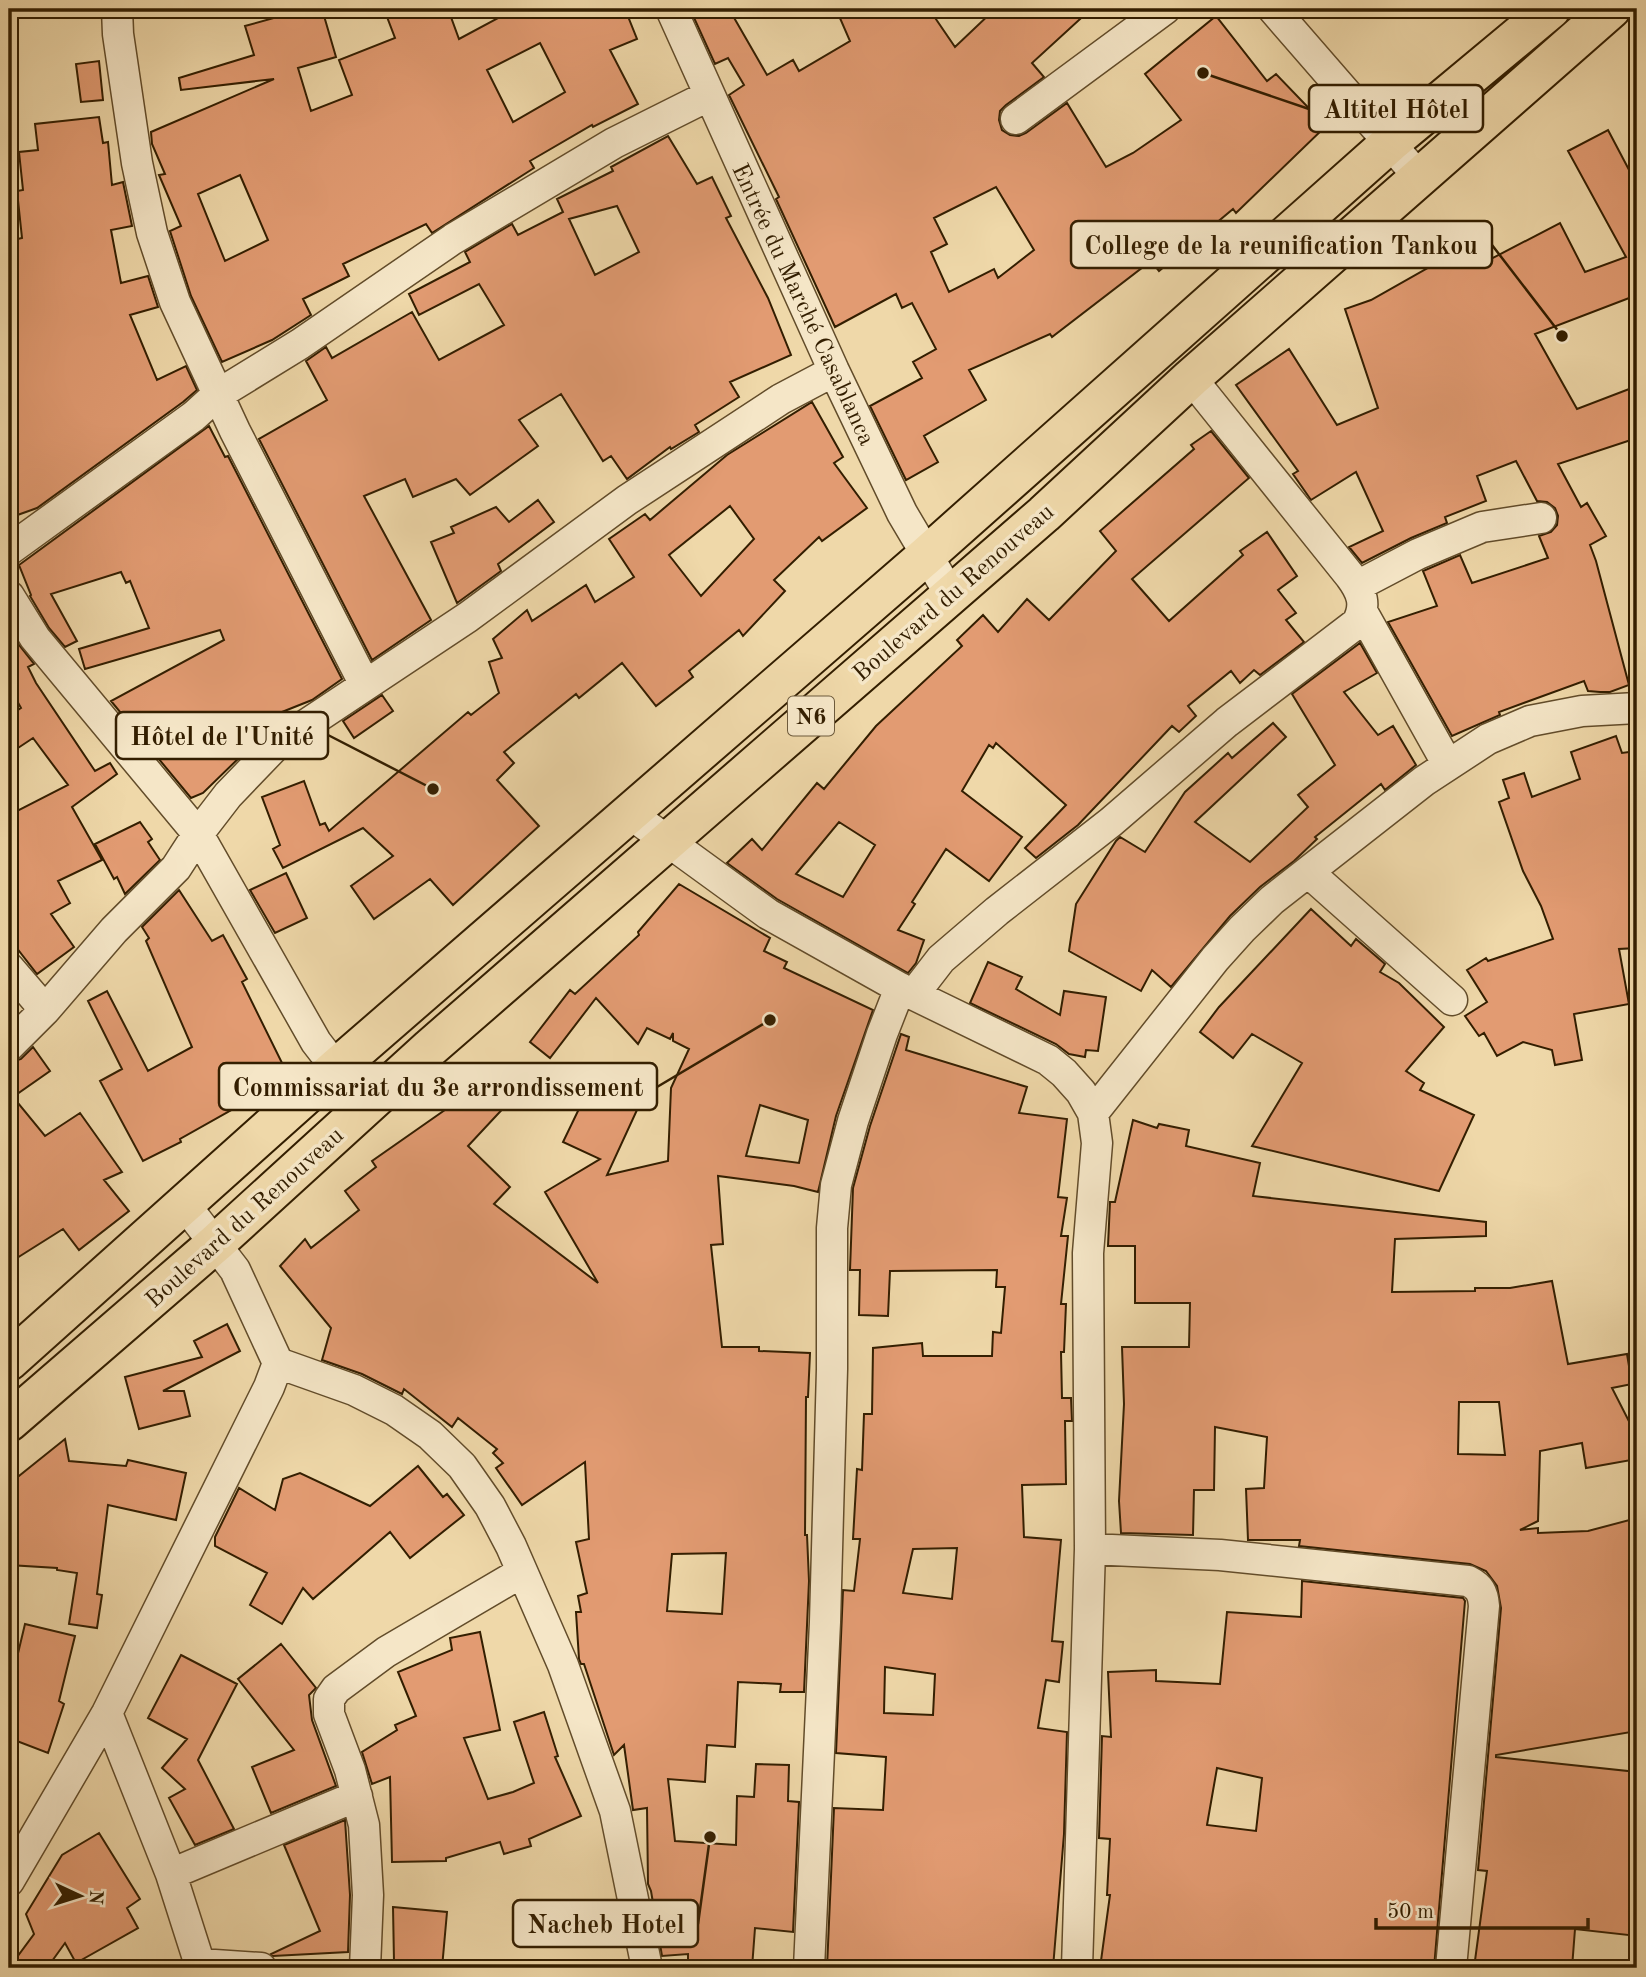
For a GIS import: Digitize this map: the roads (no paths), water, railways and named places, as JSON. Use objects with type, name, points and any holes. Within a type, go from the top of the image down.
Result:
[{"type":"highway","name":"Boulevard du Renouveau","points":[[9,1361],[335,1069],[927,555],[1390,143],[1551,9]]},
{"type":"highway","name":"Boulevard du Renouveau","points":[[9,1422],[216,1243],[430,1048],[1044,514],[1191,378],[1611,9]]},
{"type":"street","points":[[117,9],[118,34],[137,163],[152,233],[175,302],[217,395],[365,685]]},
{"type":"street","name":"Entrée du Marché Casablanca","points":[[671,9],[834,371],[902,513],[950,594]]},
{"type":"street","points":[[1016,119],[1165,9]]},
{"type":"street","points":[[1273,9],[1419,177]]},
{"type":"street","points":[[9,550],[194,416],[217,395],[300,344],[453,239],[614,143],[708,96]]},
{"type":"street","points":[[9,1046],[114,930],[176,868],[228,795],[277,744],[468,617],[627,500],[781,399],[834,371]]},
{"type":"street","points":[[1191,378],[1360,599],[1448,765]]},
{"type":"street","points":[[809,1968],[825,1622],[832,1369],[832,1228],[836,1185],[853,1121],[882,1034],[907,991],[941,958],[1111,822],[1227,722],[1357,623],[1360,599],[1418,554],[1482,527],[1541,518]]},
{"type":"street","points":[[9,596],[35,638],[198,834],[316,1042],[366,1107]]},
{"type":"street","points":[[1093,1112],[1214,959],[1272,900],[1448,765],[1488,739],[1530,721],[1582,711],[1637,708]]},
{"type":"street","points":[[629,813],[768,914],[907,991],[1048,1060],[1065,1073],[1081,1091],[1093,1112],[1097,1143],[1088,1253],[1090,1549],[1077,1968]]},
{"type":"street","points":[[1308,872],[1451,1000]]},
{"type":"street","points":[[9,968],[44,1010]]},
{"type":"street","points":[[9,1881],[107,1713],[269,1387],[278,1363],[235,1270],[185,1205]]},
{"type":"street","points":[[278,1363],[354,1390],[394,1410],[430,1435],[462,1466],[490,1506],[564,1665],[615,1811],[647,1968]]},
{"type":"street","points":[[1090,1549],[1220,1555],[1468,1581],[1477,1585],[1483,1594],[1485,1606],[1451,1968]]},
{"type":"street","points":[[365,1968],[368,1895],[364,1825],[329,1714],[329,1699],[335,1689],[386,1653],[522,1572]]},
{"type":"street","points":[[107,1713],[171,1874],[201,1966],[261,1968]]},
{"type":"street","points":[[171,1874],[357,1796]]},
{"type":"place","name":"Altitel Hôtel","points":[[1203,73]]},
{"type":"place","name":"College de la reunification Tankou","points":[[1562,336]]},
{"type":"place","name":"Hôtel de l'Unité","points":[[433,789]]},
{"type":"place","name":"Commissariat du 3e arrondissement","points":[[770,1020]]},
{"type":"place","name":"Nacheb Hotel","points":[[710,1837]]}]
